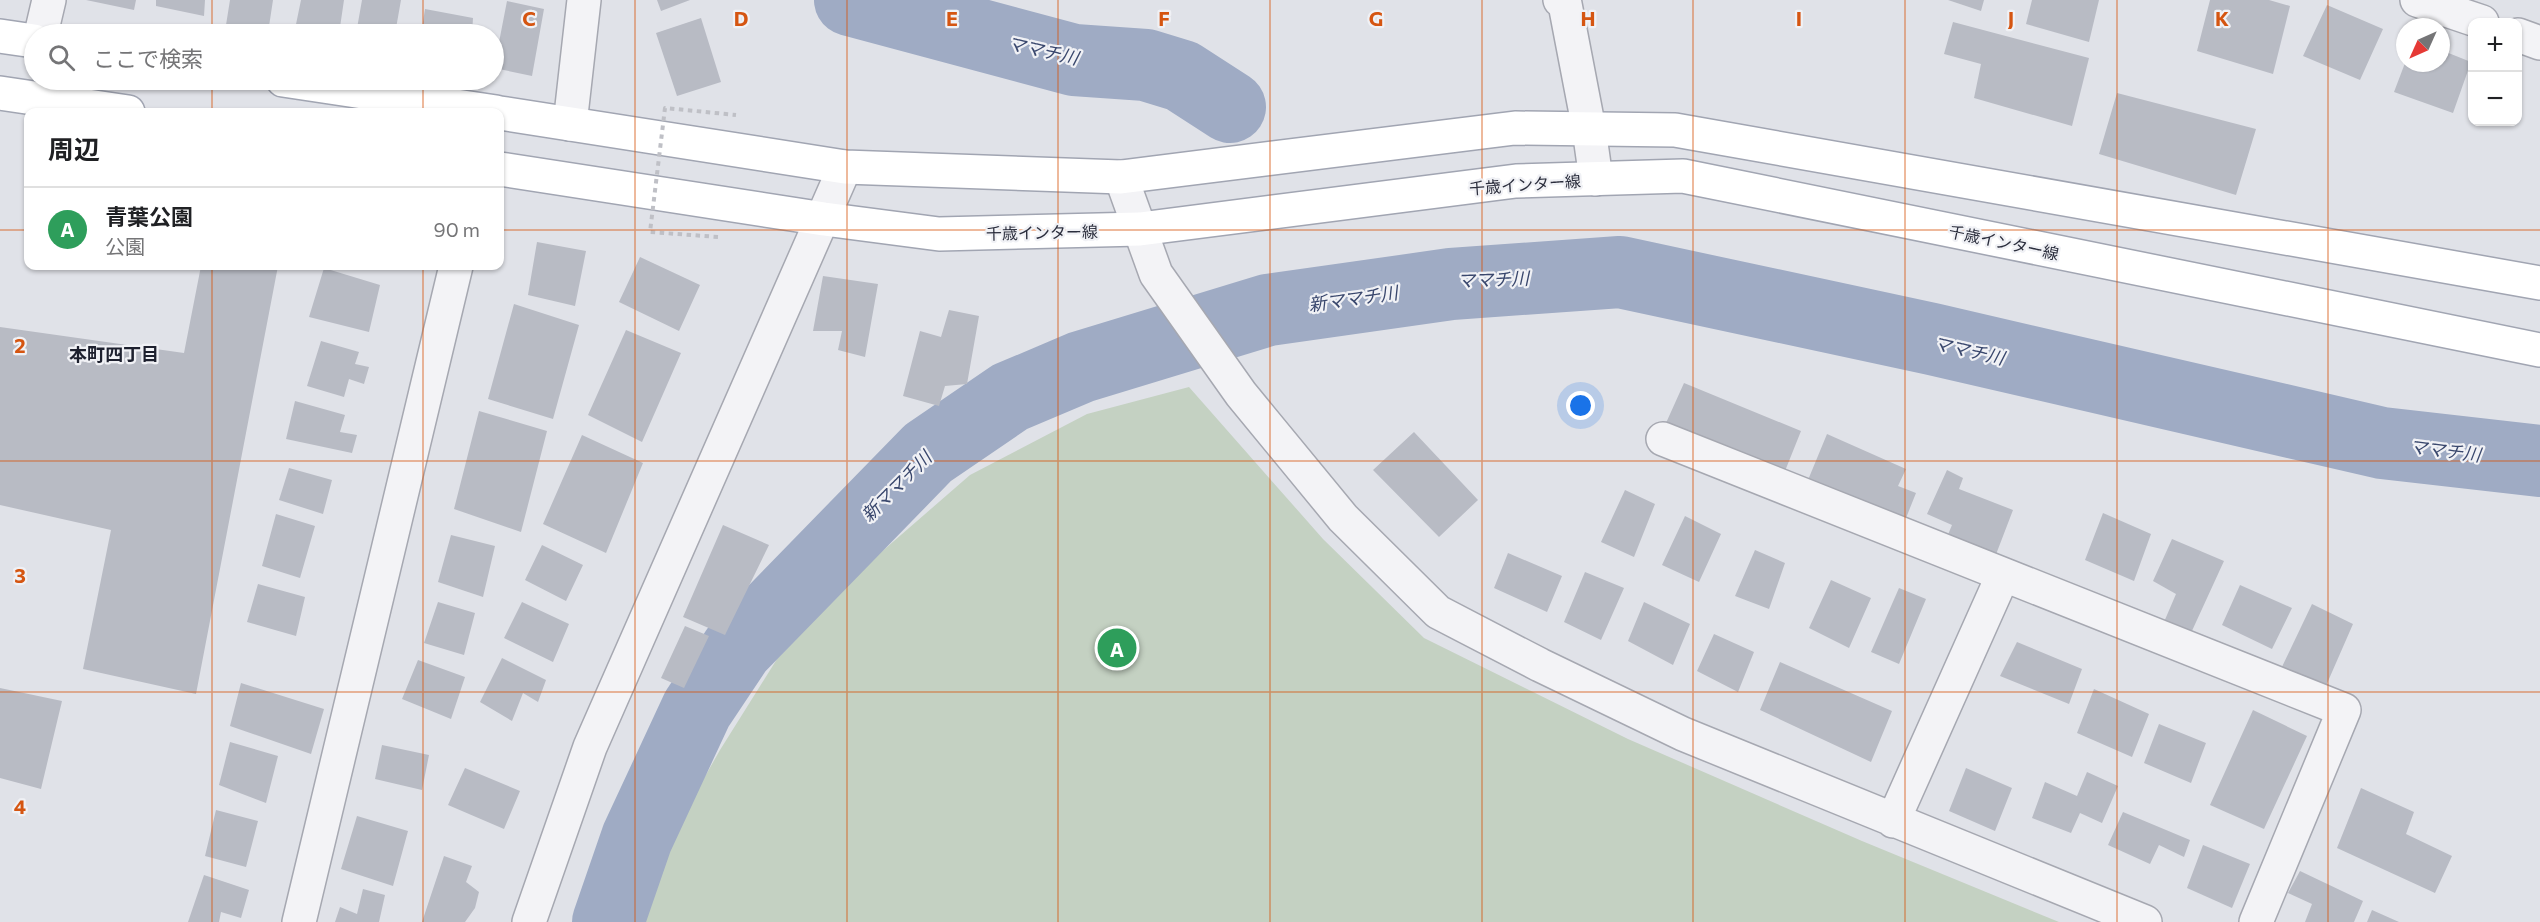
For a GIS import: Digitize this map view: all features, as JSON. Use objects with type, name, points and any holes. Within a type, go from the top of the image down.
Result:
[{"type":"main road","points":[[0,36],[24,40]]},
{"type":"main road","points":[[348,90],[465,108]]},
{"type":"main road","points":[[0,93],[101,108]]},
{"type":"main road","points":[[504,114],[845,167],[1121,177],[1515,128],[1675,130],[2540,283]]},
{"type":"main road","name":"千歳インター線","points":[[504,170],[824,219],[939,234],[1140,229],[1516,181],[1683,176],[2540,350]]},
{"type":"street","points":[[43,24],[49,0]]},
{"type":"street","points":[[570,124],[584,0]]},
{"type":"street","points":[[1560,0],[1565,4],[1589,129],[1596,179]]},
{"type":"street","points":[[2416,0],[2470,18]]},
{"type":"street","points":[[2522,37],[2540,43]]},
{"type":"street","points":[[529,922],[590,747],[845,167]]},
{"type":"street","points":[[1121,177],[1156,274],[1241,394],[1343,518],[1438,612],[1540,665],[1683,734],[2145,922]]},
{"type":"street","points":[[299,922],[455,270]]},
{"type":"street","points":[[1663,439],[2344,710],[2256,922]]},
{"type":"street","points":[[1893,821],[2003,575]]},
{"type":"path","points":[[718,237],[650,232],[665,108],[736,115]]},
{"type":"green space","points":[[1189,387],[1323,539],[1424,638],[1628,739],[1862,841],[2059,922],[641,922],[652,870],[720,750],[777,659],[871,561],[970,475],[1087,414]]},
{"type":"building","points":[[86,0],[136,0],[134,10]]},
{"type":"building","points":[[156,0],[205,0],[204,16],[156,6]]},
{"type":"building","points":[[230,0],[273,0],[269,24],[226,24]]},
{"type":"building","points":[[301,0],[344,0],[340,24],[296,24]]},
{"type":"building","points":[[362,0],[401,0],[397,24],[358,24]]},
{"type":"building","points":[[657,0],[690,0],[661,11]]},
{"type":"building","points":[[1948,0],[1984,0],[1981,11]]},
{"type":"building","points":[[2032,0],[2099,0],[2089,42],[2026,24]]},
{"type":"building","points":[[2210,0],[2269,0],[2290,6],[2273,74],[2197,51]]},
{"type":"building","points":[[507,1],[544,9],[532,76],[504,70],[503,24]]},
{"type":"building","points":[[2327,5],[2383,29],[2360,80],[2303,56]]},
{"type":"building","points":[[425,9],[473,18],[473,24],[423,24]]},
{"type":"building","points":[[701,18],[721,82],[677,96],[656,33]]},
{"type":"building","points":[[1953,22],[2089,58],[2072,126],[1974,98],[1981,64],[1944,54]]},
{"type":"building","points":[[2450,54],[2468,61],[2468,70],[2453,113],[2394,92],[2402,72],[2450,72]]},
{"type":"building","points":[[2117,93],[2256,129],[2236,195],[2099,154]]},
{"type":"building","points":[[537,242],[586,251],[575,306],[528,295]]},
{"type":"building","points":[[640,257],[700,285],[679,331],[619,302]]},
{"type":"building","points":[[200,270],[277,270],[196,694],[83,669],[111,530],[0,505],[0,327],[184,353]]},
{"type":"building","points":[[323,270],[331,270],[380,285],[369,332],[309,317]]},
{"type":"building","points":[[823,276],[878,284],[865,357],[838,350],[842,331],[813,331]]},
{"type":"building","points":[[514,304],[579,325],[553,419],[488,399]]},
{"type":"building","points":[[949,310],[979,316],[967,384],[945,386],[939,406],[903,396],[920,331],[941,337]]},
{"type":"building","points":[[626,330],[681,353],[642,442],[588,415]]},
{"type":"building","points":[[321,341],[359,352],[355,364],[369,367],[364,384],[349,379],[344,397],[307,386]]},
{"type":"building","points":[[1684,383],[1801,431],[1785,471],[1666,423]]},
{"type":"building","points":[[295,401],[345,415],[340,432],[357,435],[352,453],[286,439]]},
{"type":"building","points":[[479,411],[547,431],[521,532],[454,509]]},
{"type":"building","points":[[1414,432],[1478,500],[1439,537],[1373,470]]},
{"type":"building","points":[[1827,434],[1906,469],[1898,486],[1916,493],[1904,523],[1808,480]]},
{"type":"building","points":[[582,435],[643,463],[606,553],[543,524]]},
{"type":"building","points":[[289,468],[332,480],[323,514],[279,500]]},
{"type":"building","points":[[1947,470],[1963,478],[1959,489],[2013,510],[1995,557],[1947,537],[1952,525],[1927,514]]},
{"type":"building","points":[[1625,490],[1655,504],[1634,557],[1601,542]]},
{"type":"building","points":[[2103,513],[2151,534],[2134,581],[2085,560]]},
{"type":"building","points":[[276,514],[315,526],[300,578],[262,566]]},
{"type":"building","points":[[1685,516],[1721,534],[1699,582],[1662,565]]},
{"type":"building","points":[[723,525],[769,545],[725,635],[683,617]]},
{"type":"building","points":[[451,535],[495,546],[483,597],[438,582]]},
{"type":"building","points":[[2172,539],[2224,561],[2191,633],[2164,622],[2176,594],[2153,581]]},
{"type":"building","points":[[542,545],[583,565],[566,601],[525,580]]},
{"type":"building","points":[[1755,550],[1785,563],[1769,609],[1735,596]]},
{"type":"building","points":[[1508,553],[1562,576],[1547,612],[1494,588]]},
{"type":"building","points":[[1585,572],[1624,588],[1601,640],[1564,622]]},
{"type":"building","points":[[1831,580],[1871,598],[1849,648],[1809,628]]},
{"type":"building","points":[[258,584],[305,597],[296,636],[247,622]]},
{"type":"building","points":[[2240,585],[2292,608],[2272,649],[2222,625]]},
{"type":"building","points":[[1899,588],[1926,599],[1899,664],[1871,652]]},
{"type":"building","points":[[438,602],[475,613],[464,655],[424,643]]},
{"type":"building","points":[[522,602],[569,624],[553,662],[504,638]]},
{"type":"building","points":[[1644,602],[1690,624],[1673,665],[1628,641]]},
{"type":"building","points":[[2312,604],[2353,624],[2322,695],[2280,671]]},
{"type":"building","points":[[685,626],[709,636],[684,688],[661,678]]},
{"type":"building","points":[[1714,634],[1754,652],[1738,692],[1697,671]]},
{"type":"building","points":[[2017,642],[2082,669],[2069,704],[2000,676]]},
{"type":"building","points":[[502,658],[546,680],[538,702],[523,693],[512,721],[480,702]]},
{"type":"building","points":[[418,660],[465,677],[451,719],[402,699]]},
{"type":"building","points":[[1780,662],[1892,711],[1871,762],[1760,710]]},
{"type":"building","points":[[241,683],[324,709],[311,754],[230,726]]},
{"type":"building","points":[[0,688],[62,701],[41,789],[0,778]]},
{"type":"building","points":[[2094,689],[2149,714],[2132,757],[2077,733]]},
{"type":"building","points":[[2253,710],[2307,736],[2264,829],[2210,805]]},
{"type":"building","points":[[2159,724],[2206,743],[2191,783],[2144,763]]},
{"type":"building","points":[[230,742],[278,756],[266,803],[219,785]]},
{"type":"building","points":[[382,745],[429,755],[422,790],[375,779]]},
{"type":"building","points":[[465,768],[520,791],[504,829],[448,805]]},
{"type":"building","points":[[1966,768],[2012,788],[1995,831],[1949,811]]},
{"type":"building","points":[[2087,772],[2118,786],[2102,823],[2080,813],[2071,833],[2032,818],[2045,782],[2077,796]]},
{"type":"building","points":[[2361,788],[2414,812],[2406,834],[2452,856],[2435,893],[2337,848]]},
{"type":"building","points":[[216,810],[258,821],[246,867],[205,856]]},
{"type":"building","points":[[2123,812],[2190,840],[2184,857],[2159,845],[2150,864],[2108,845]]},
{"type":"building","points":[[357,816],[408,831],[393,886],[341,869]]},
{"type":"building","points":[[2203,845],[2250,864],[2232,908],[2187,888]]},
{"type":"building","points":[[444,856],[472,866],[466,882],[479,892],[475,908],[465,922],[422,922]]},
{"type":"building","points":[[2300,871],[2363,901],[2354,922],[2305,922],[2312,904],[2288,893]]},
{"type":"building","points":[[204,875],[249,890],[241,918],[221,912],[219,922],[188,922]]},
{"type":"building","points":[[363,889],[385,895],[379,922],[335,922],[340,907],[357,914]]},
{"type":"building","points":[[2372,910],[2399,922],[2367,922]]},
{"type":"waterway","name":"ママチ川","points":[[850,0],[1074,60],[1146,65],[1182,76],[1230,107]]},
{"type":"waterway","name":"新ママチ川","points":[[608,922],[637,838],[697,709],[737,649],[928,453],[1010,397],[1081,367],[1268,310],[1451,284],[1620,272],[1932,339],[2382,443],[2540,461]]},
{"type":"place","name":"青葉公園","points":[[1117,648]]},
{"type":"district","name":"本町四丁目","points":[[114,354]]}]
